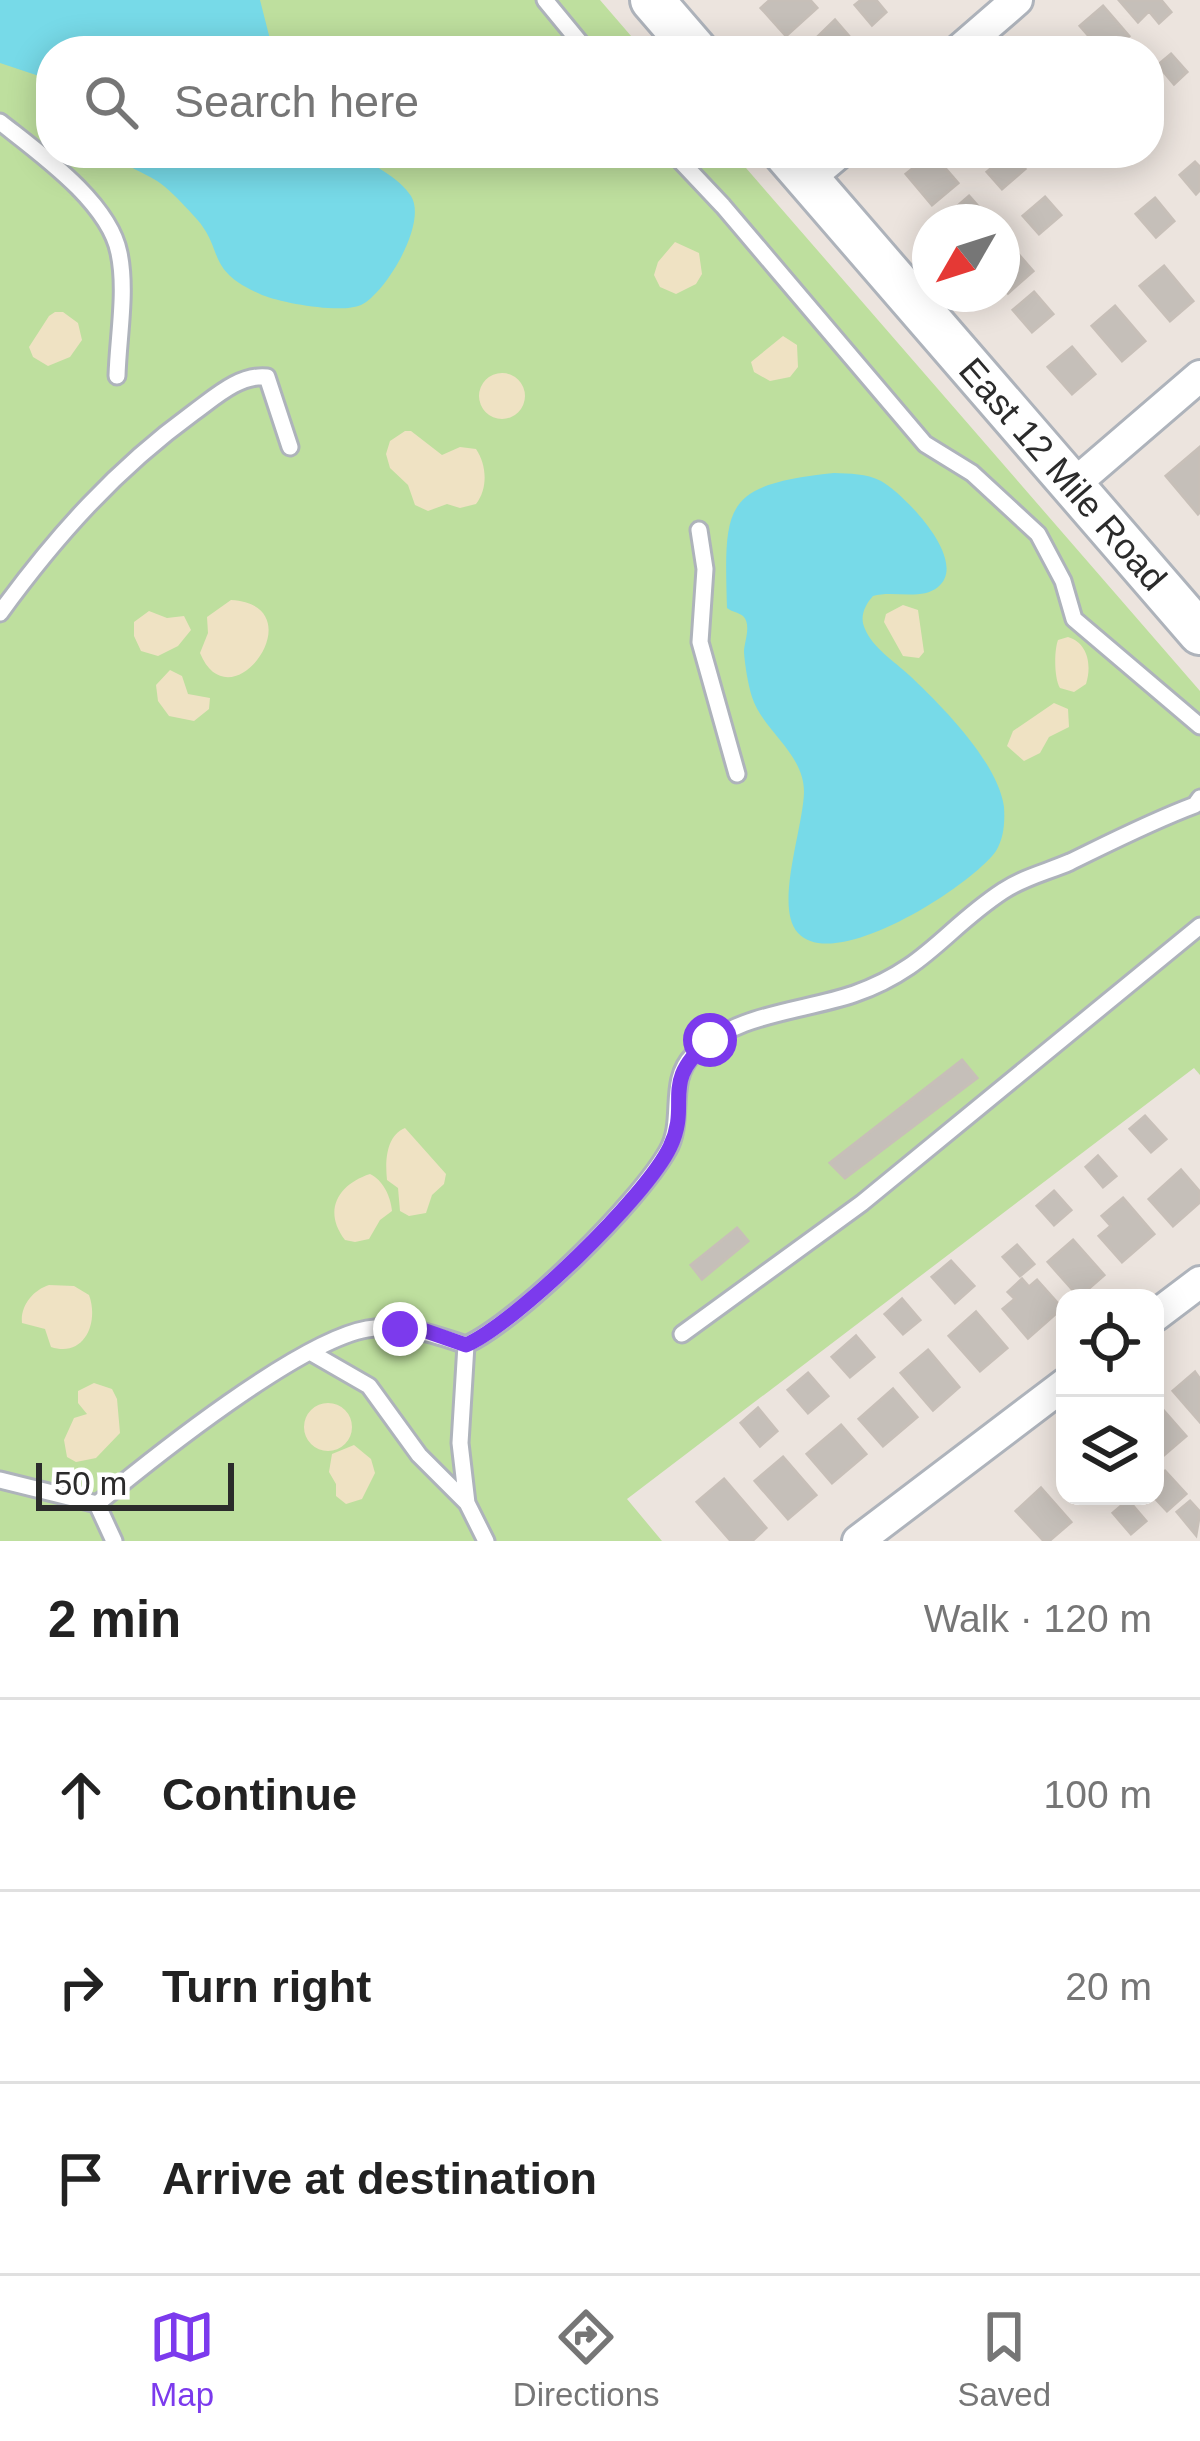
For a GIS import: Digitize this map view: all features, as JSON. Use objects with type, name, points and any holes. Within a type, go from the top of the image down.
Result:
[{"type":"main road","points":[[652,0],[683,36]]},
{"type":"main road","name":"East 12 Mile Road","points":[[815,168],[1072,485],[1200,632]]},
{"type":"street","points":[[975,36],[1017,0]]},
{"type":"street","points":[[1072,485],[1200,376]]},
{"type":"street","points":[[1164,1309],[1200,1282]]},
{"type":"street","points":[[858,1541],[1056,1391]]},
{"type":"lane","points":[[545,0],[575,36]]},
{"type":"lane","points":[[0,122],[36,152]]},
{"type":"lane","points":[[56,168],[74,183],[114,236],[120,255],[117,376]]},
{"type":"lane","points":[[687,168],[925,444],[972,473],[1038,534],[1063,581],[1075,619],[1200,726]]},
{"type":"lane","points":[[0,613],[47,548],[130,461],[226,389],[255,376],[267,377],[290,447]]},
{"type":"lane","points":[[699,530],[705,569],[700,642],[737,773]]},
{"type":"lane","points":[[97,1504],[310,1352],[370,1329],[423,1330],[466,1345],[486,1336],[538,1294],[652,1172],[670,1147],[679,1076],[689,1058],[710,1040],[746,1023],[884,983],[911,968],[1007,889],[1195,805],[1200,797]]},
{"type":"lane","points":[[682,1334],[862,1203],[1200,926]]},
{"type":"lane","points":[[466,1345],[460,1443],[467,1503]]},
{"type":"lane","points":[[310,1352],[370,1386],[418,1455],[467,1503],[486,1541]]},
{"type":"lane","points":[[0,1480],[97,1504]]},
{"type":"lane","points":[[97,1504],[114,1541]]},
{"type":"green space","points":[[0,0],[600,0],[631,36],[36,36],[36,168],[746,168],[1200,691],[1200,1075],[1194,1068],[627,1499],[662,1541],[0,1541]]},
{"type":"sand","points":[[675,242],[699,253],[702,274],[696,284],[676,294],[660,287],[654,275],[658,262]]},
{"type":"sand","points":[[55,312],[78,323],[82,340],[70,357],[48,366],[33,357],[29,347]]},
{"type":"sand","points":[[783,336],[797,345],[798,367],[790,377],[770,381],[754,372],[751,362]]},
{"type":"sand","points":[[502,373],[518,380],[525,396],[518,412],[502,419],[486,412],[479,396],[486,380]]},
{"type":"sand","points":[[405,431],[442,455],[460,447],[476,449],[485,477],[476,504],[460,508],[447,504],[428,511],[415,505],[408,485],[390,468],[386,454],[390,441]]},
{"type":"sand","points":[[231,600],[256,607],[267,621],[268,639],[246,671],[230,677],[214,672],[200,653],[208,633],[207,617]]},
{"type":"sand","points":[[903,605],[918,610],[924,652],[919,658],[903,656],[884,622],[886,614]]},
{"type":"sand","points":[[149,611],[167,618],[184,616],[191,630],[178,646],[158,656],[141,651],[134,622]]},
{"type":"sand","points":[[1068,637],[1084,649],[1089,669],[1086,684],[1074,692],[1060,688],[1056,671],[1058,640]]},
{"type":"sand","points":[[170,670],[182,676],[188,694],[210,698],[209,709],[194,721],[169,716],[158,701],[156,685]]},
{"type":"sand","points":[[1054,703],[1068,709],[1069,727],[1049,737],[1040,753],[1024,761],[1007,746],[1013,731]]},
{"type":"sand","points":[[405,1128],[446,1174],[426,1213],[409,1216],[400,1211],[398,1188],[386,1173],[390,1143]]},
{"type":"sand","points":[[370,1174],[386,1189],[392,1211],[369,1239],[345,1240],[335,1218],[337,1200],[350,1184]]},
{"type":"sand","points":[[49,1285],[74,1286],[89,1295],[90,1326],[73,1347],[51,1347],[45,1329],[22,1323],[29,1300]]},
{"type":"sand","points":[[94,1383],[112,1389],[120,1433],[96,1458],[76,1462],[67,1457],[64,1440],[74,1418],[87,1414],[78,1403],[78,1391]]},
{"type":"sand","points":[[328,1403],[345,1410],[352,1427],[345,1444],[328,1451],[311,1444],[304,1427],[311,1410]]},
{"type":"sand","points":[[354,1445],[371,1459],[375,1473],[362,1499],[346,1504],[336,1496],[329,1472],[332,1454]]},
{"type":"water","points":[[0,0],[260,0],[269,36],[36,36],[36,75],[0,63]]},
{"type":"water","points":[[133,168],[377,168],[411,196],[414,223],[392,273],[371,298],[352,307],[326,308],[283,301],[243,286],[223,267],[203,227],[160,183]]},
{"type":"water","points":[[834,473],[881,481],[918,513],[940,545],[946,576],[938,587],[923,593],[873,596],[864,611],[863,625],[878,648],[936,702],[980,753],[1000,790],[1004,818],[996,851],[933,903],[871,934],[816,943],[798,933],[789,905],[802,778],[752,697],[744,652],[747,624],[743,616],[727,608],[727,545],[738,506],[751,494],[797,478]]},
{"type":"building","points":[[770,0],[810,0],[817,8],[786,36],[761,8]]},
{"type":"building","points":[[876,0],[886,12],[872,25],[855,5]]},
{"type":"building","points":[[1119,0],[1161,0],[1171,12],[1159,23],[1149,11],[1138,22]]},
{"type":"building","points":[[1103,6],[1129,36],[1089,36],[1080,26]]},
{"type":"building","points":[[835,20],[849,36],[818,36]]},
{"type":"building","points":[[1171,54],[1187,72],[1174,84],[1164,72],[1164,60]]},
{"type":"building","points":[[1195,162],[1200,167],[1196,194],[1180,175]]},
{"type":"building","points":[[913,168],[945,168],[958,183],[931,204],[906,174]]},
{"type":"building","points":[[992,168],[1025,169],[1002,189],[987,172]]},
{"type":"building","points":[[1045,197],[1061,215],[1039,234],[1023,216]]},
{"type":"building","points":[[1155,198],[1174,221],[1156,237],[1136,214]]},
{"type":"building","points":[[1020,256],[1033,271],[1020,282]]},
{"type":"building","points":[[1164,266],[1193,301],[1170,321],[1140,286]]},
{"type":"building","points":[[1034,292],[1053,314],[1032,332],[1015,312],[1020,312],[1020,304]]},
{"type":"building","points":[[1115,306],[1145,341],[1122,361],[1092,326]]},
{"type":"building","points":[[1072,347],[1095,374],[1072,394],[1048,367]]},
{"type":"building","points":[[1200,447],[1200,512],[1198,514],[1166,476]]},
{"type":"building","points":[[962,1060],[977,1078],[845,1178],[830,1163]]},
{"type":"building","points":[[1145,1116],[1166,1139],[1151,1152],[1130,1129]]},
{"type":"building","points":[[1098,1156],[1116,1176],[1103,1187],[1086,1167]]},
{"type":"building","points":[[1181,1170],[1200,1192],[1200,1202],[1173,1226],[1149,1199]]},
{"type":"building","points":[[1054,1191],[1071,1210],[1054,1225],[1037,1206]]},
{"type":"building","points":[[1123,1198],[1154,1234],[1122,1262],[1099,1236],[1111,1226],[1102,1216]]},
{"type":"building","points":[[737,1228],[748,1241],[702,1279],[691,1265]]},
{"type":"building","points":[[1073,1240],[1104,1275],[1088,1289],[1072,1289],[1048,1262]]},
{"type":"building","points":[[1017,1245],[1034,1264],[1020,1276],[1003,1257]]},
{"type":"building","points":[[951,1261],[974,1286],[955,1303],[932,1277]]},
{"type":"building","points":[[1022,1279],[1029,1287],[1037,1280],[1056,1301],[1056,1313],[1028,1338],[1003,1309],[1015,1299],[1008,1292]]},
{"type":"building","points":[[902,1299],[920,1320],[903,1334],[885,1314]]},
{"type":"building","points":[[976,1312],[1007,1348],[980,1371],[949,1336]]},
{"type":"building","points":[[856,1336],[874,1357],[850,1377],[832,1357]]},
{"type":"building","points":[[928,1350],[959,1387],[933,1410],[901,1373]]},
{"type":"building","points":[[1195,1372],[1200,1379],[1200,1422],[1173,1391]]},
{"type":"building","points":[[808,1373],[828,1396],[808,1413],[788,1390]]},
{"type":"building","points":[[893,1389],[917,1417],[883,1446],[859,1419]]},
{"type":"building","points":[[758,1408],[777,1431],[760,1446],[741,1423]]},
{"type":"building","points":[[1164,1411],[1186,1436],[1164,1455]]},
{"type":"building","points":[[841,1425],[866,1454],[832,1483],[807,1454]]},
{"type":"building","points":[[783,1457],[816,1495],[788,1519],[755,1481]]},
{"type":"building","points":[[1164,1472],[1186,1494],[1167,1511],[1161,1505]]},
{"type":"building","points":[[724,1479],[766,1528],[752,1541],[731,1541],[697,1502]]},
{"type":"building","points":[[1041,1488],[1071,1522],[1044,1541],[1016,1511]]},
{"type":"building","points":[[1190,1501],[1200,1512],[1196,1535],[1177,1512]]},
{"type":"building","points":[[1122,1505],[1132,1505],[1146,1521],[1131,1534],[1113,1513]]},
{"type":"route","points":[[400,1329],[423,1330],[466,1345],[486,1336],[538,1294],[624,1206],[670,1147],[679,1076],[689,1058],[710,1040]]}]
